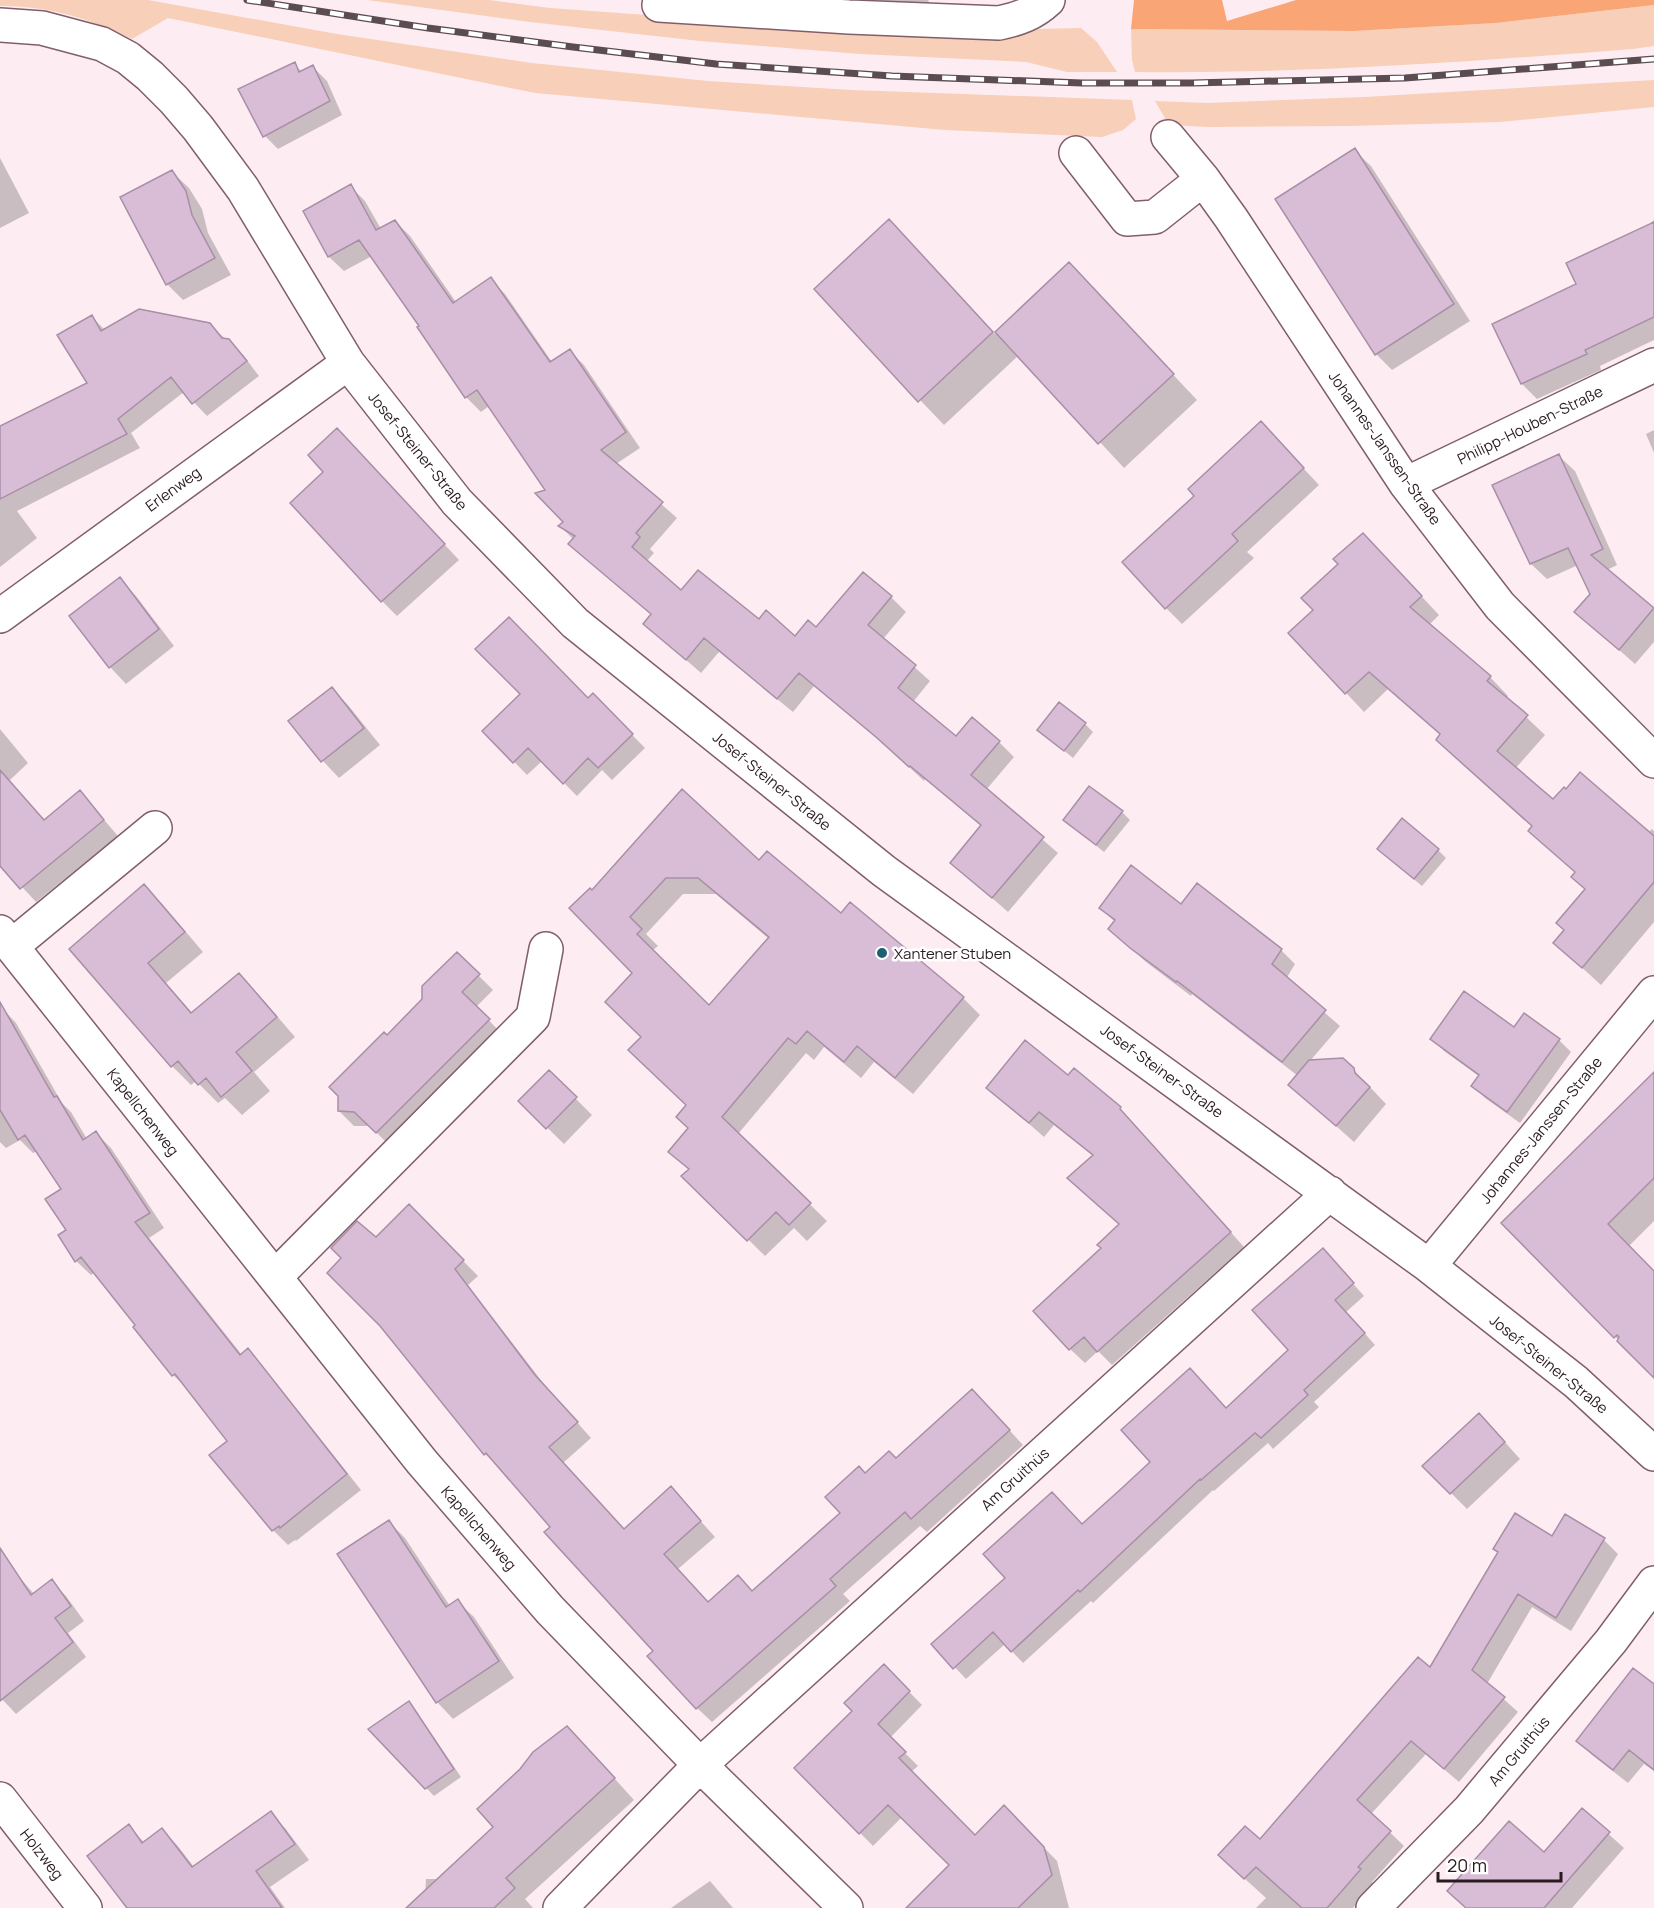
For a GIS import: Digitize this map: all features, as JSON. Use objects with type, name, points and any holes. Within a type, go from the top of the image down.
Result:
[{"type":"street","points":[[659,5],[849,17],[999,23],[1020,18],[1039,9],[1048,0]]},
{"type":"street","name":"Josef-Steiner-Straße","points":[[0,25],[42,28],[102,44],[128,58],[150,76],[198,128],[243,189],[348,363],[457,502],[575,623],[884,871],[1429,1266],[1576,1382],[1654,1454]]},
{"type":"street","name":"Johannes-Janssen-Straße","points":[[1168,137],[1203,178],[1231,218],[1406,484],[1500,606],[1654,761]]},
{"type":"street","points":[[1076,153],[1127,219],[1155,217],[1203,178]]},
{"type":"street","name":"Erlenweg","points":[[0,616],[348,363]]},
{"type":"street","name":"Philipp-Houben-Straße","points":[[1406,484],[1654,366]]},
{"type":"street","name":"Kapellchenweg","points":[[155,828],[6,939],[422,1462],[550,1610],[700,1765],[846,1908]]},
{"type":"street","points":[[275,1277],[533,1017],[546,949]]},
{"type":"street","name":"Johannes-Janssen-Straße","points":[[1429,1266],[1654,993]]},
{"type":"street","name":"Am Gruithüs","points":[[700,1765],[1330,1193]]},
{"type":"street","name":"Am Gruithüs","points":[[1373,1908],[1469,1810],[1611,1641],[1654,1583]]},
{"type":"street","points":[[560,1908],[700,1765]]},
{"type":"street","name":"Holzweg","points":[[0,1799],[85,1908]]},
{"type":"shaded area","points":[[0,0],[148,0],[337,34],[532,63],[708,81],[852,90],[1132,100],[1136,119],[1123,130],[1102,137],[945,130],[535,93],[168,18],[132,39],[101,25],[68,15],[34,8],[0,6]]},
{"type":"shaded area","points":[[367,0],[489,0],[550,8],[716,20],[959,31],[1081,28],[1097,42],[1117,72],[1067,72],[1026,62],[860,54],[700,41],[530,22]]},
{"type":"shaded area","points":[[1134,0],[1222,0],[1227,21],[1296,0],[1654,0],[1654,5],[1496,23],[1354,31],[1131,29]]},
{"type":"shaded area","points":[[1654,5],[1654,46],[1633,49],[1447,63],[1260,71],[1135,72],[1132,60],[1131,29],[1354,31],[1496,23]]},
{"type":"shaded area","points":[[1654,80],[1654,107],[1500,122],[1349,126],[1169,125],[1155,101],[1207,103],[1364,97]]},
{"type":"building","points":[[295,62],[299,72],[313,65],[330,101],[263,137],[238,89]]},
{"type":"building","points":[[1355,148],[1454,304],[1375,355],[1275,199]]},
{"type":"building","points":[[172,170],[186,191],[192,215],[215,258],[166,285],[120,197]]},
{"type":"building","points":[[351,184],[376,230],[395,220],[453,303],[491,277],[550,362],[570,349],[626,432],[601,450],[663,502],[636,533],[640,537],[632,547],[681,590],[698,570],[759,619],[766,610],[795,636],[808,620],[816,627],[863,572],[892,596],[868,625],[916,665],[898,688],[956,736],[972,717],[1000,741],[971,775],[1044,837],[992,898],[950,863],[981,825],[876,737],[799,673],[777,699],[704,638],[686,660],[643,624],[651,614],[568,544],[575,536],[558,526],[563,522],[535,493],[545,490],[477,390],[465,398],[417,327],[419,326],[359,240],[328,257],[303,211]]},
{"type":"building","points":[[889,219],[993,332],[918,402],[814,289]]},
{"type":"building","points":[[1654,222],[1654,317],[1585,350],[1587,354],[1521,384],[1492,324],[1576,284],[1566,263]]},
{"type":"building","points":[[1069,262],[1174,374],[1098,444],[995,332]]},
{"type":"building","points":[[139,309],[210,323],[222,338],[229,339],[247,361],[192,404],[171,377],[118,419],[127,434],[0,499],[0,426],[87,383],[57,335],[92,315],[101,331]]},
{"type":"building","points":[[1261,421],[1304,468],[1232,534],[1238,541],[1165,609],[1122,562],[1194,496],[1188,489]]},
{"type":"building","points":[[337,428],[445,544],[381,602],[290,503],[323,472],[308,455]]},
{"type":"building","points":[[1559,454],[1603,549],[1591,555],[1654,608],[1619,650],[1574,612],[1590,594],[1568,548],[1530,564],[1492,485]]},
{"type":"building","points":[[1363,533],[1422,596],[1410,607],[1491,676],[1487,681],[1528,715],[1497,751],[1553,799],[1564,787],[1566,789],[1580,772],[1654,836],[1654,882],[1582,968],[1553,943],[1564,930],[1556,923],[1585,889],[1571,877],[1575,872],[1528,831],[1532,826],[1436,740],[1440,734],[1369,672],[1345,694],[1288,633],[1313,610],[1301,598],[1338,564],[1333,559]]},
{"type":"building","points":[[120,577],[159,629],[109,668],[69,616]]},
{"type":"building","points":[[509,617],[588,698],[593,693],[633,734],[598,768],[588,758],[563,784],[528,748],[513,763],[482,731],[520,694],[475,649]]},
{"type":"building","points":[[332,687],[364,728],[321,762],[288,721]]},
{"type":"building","points":[[1059,702],[1086,723],[1064,751],[1037,730]]},
{"type":"building","points":[[0,770],[44,820],[80,790],[104,820],[20,889],[0,866]]},
{"type":"building","points":[[1089,786],[1123,811],[1096,845],[1063,820]]},
{"type":"building","points":[[682,789],[759,860],[767,851],[841,913],[850,902],[964,997],[895,1078],[857,1046],[844,1062],[807,1031],[796,1044],[788,1038],[722,1117],[811,1203],[789,1225],[776,1212],[747,1241],[681,1176],[689,1169],[668,1152],[688,1128],[676,1117],[686,1105],[628,1050],[641,1037],[605,1002],[632,973],[569,908],[590,888],[592,890]],"holes":[[[666,878],[698,878],[769,937],[709,1005],[637,934],[642,929],[630,917]]]},
{"type":"building","points":[[1402,818],[1439,849],[1414,879],[1377,849]]},
{"type":"building","points":[[1131,865],[1181,904],[1197,883],[1282,949],[1272,964],[1326,1010],[1282,1062],[1108,929],[1115,920],[1099,908]]},
{"type":"building","points":[[144,884],[185,932],[148,963],[191,1013],[239,973],[277,1017],[236,1052],[252,1071],[221,1097],[206,1078],[198,1085],[178,1061],[171,1067],[69,949]]},
{"type":"building","points":[[457,952],[480,974],[462,992],[490,1019],[376,1133],[354,1112],[338,1111],[338,1096],[329,1087],[384,1032],[387,1035],[422,999],[422,986]]},
{"type":"building","points":[[1464,991],[1514,1027],[1524,1013],[1560,1039],[1507,1112],[1471,1086],[1479,1075],[1430,1039]]},
{"type":"building","points":[[0,1002],[54,1097],[57,1096],[83,1140],[96,1131],[150,1213],[135,1222],[240,1355],[248,1348],[347,1474],[280,1528],[279,1526],[272,1531],[209,1455],[227,1441],[175,1374],[172,1376],[133,1327],[135,1325],[81,1257],[75,1262],[58,1235],[66,1230],[45,1199],[61,1189],[25,1135],[18,1140],[0,1110]]},
{"type":"building","points":[[1025,1040],[1068,1075],[1074,1068],[1121,1107],[1120,1109],[1231,1232],[1097,1352],[1084,1337],[1069,1350],[1033,1311],[1101,1248],[1097,1245],[1119,1224],[1067,1178],[1093,1155],[1039,1112],[1029,1123],[986,1088]]},
{"type":"building","points":[[1343,1058],[1370,1087],[1336,1126],[1288,1085],[1309,1060]]},
{"type":"building","points":[[549,1070],[577,1097],[546,1129],[518,1101]]},
{"type":"building","points":[[1654,1072],[1654,1178],[1608,1224],[1654,1271],[1654,1378],[1617,1341],[1619,1337],[1617,1335],[1614,1338],[1501,1223]]},
{"type":"building","points":[[409,1204],[464,1260],[455,1269],[535,1375],[578,1422],[549,1447],[624,1529],[671,1486],[701,1521],[664,1554],[708,1602],[738,1575],[752,1591],[840,1513],[825,1497],[859,1466],[865,1473],[889,1451],[896,1458],[972,1389],[1010,1430],[911,1519],[905,1512],[830,1579],[836,1586],[696,1709],[647,1656],[653,1651],[544,1532],[550,1527],[486,1453],[484,1455],[380,1326],[327,1273],[341,1258],[331,1248],[357,1221],[376,1237]]},
{"type":"building","points":[[1323,1248],[1354,1283],[1335,1300],[1365,1333],[1304,1390],[1308,1395],[1261,1438],[1255,1433],[1200,1479],[1080,1592],[1078,1590],[1011,1652],[993,1632],[953,1669],[931,1644],[1005,1578],[983,1554],[1052,1492],[1082,1524],[1150,1462],[1121,1430],[1190,1368],[1226,1408],[1288,1350],[1252,1310]]},
{"type":"building","points":[[1479,1413],[1505,1442],[1450,1494],[1422,1466]]},
{"type":"building","points":[[1515,1513],[1552,1536],[1565,1514],[1605,1538],[1556,1618],[1518,1594],[1472,1670],[1505,1697],[1444,1769],[1411,1741],[1357,1800],[1391,1831],[1358,1867],[1361,1869],[1327,1908],[1302,1908],[1256,1867],[1244,1879],[1218,1855],[1245,1826],[1260,1839],[1418,1657],[1430,1667],[1498,1552],[1493,1549]]},
{"type":"building","points":[[389,1520],[446,1607],[458,1599],[499,1661],[436,1703],[337,1554]]},
{"type":"building","points":[[0,1548],[31,1595],[52,1579],[71,1606],[55,1618],[73,1642],[0,1701]]},
{"type":"building","points":[[884,1664],[910,1691],[878,1724],[906,1752],[899,1758],[975,1835],[1004,1805],[1044,1847],[1052,1875],[1018,1908],[906,1908],[949,1865],[888,1805],[859,1834],[794,1768],[852,1711],[844,1703]]},
{"type":"building","points":[[1633,1668],[1654,1684],[1654,1770],[1629,1750],[1613,1770],[1576,1741]]},
{"type":"building","points":[[409,1701],[454,1769],[425,1789],[368,1729]]},
{"type":"building","points":[[567,1726],[615,1778],[506,1878],[515,1888],[494,1908],[406,1908],[493,1827],[477,1809],[520,1769],[533,1752]]},
{"type":"building","points":[[1582,1808],[1610,1832],[1544,1908],[1466,1908],[1447,1891],[1509,1821],[1544,1852]]},
{"type":"building","points":[[271,1811],[295,1844],[256,1871],[282,1908],[127,1908],[87,1856],[129,1824],[142,1843],[162,1828],[192,1867]]},
{"type":"railway","points":[[247,0],[428,28],[716,64],[892,76],[1082,83],[1192,83],[1405,78],[1654,59]]},
{"type":"place","name":"Xantener Stuben","points":[[882,953]]}]
